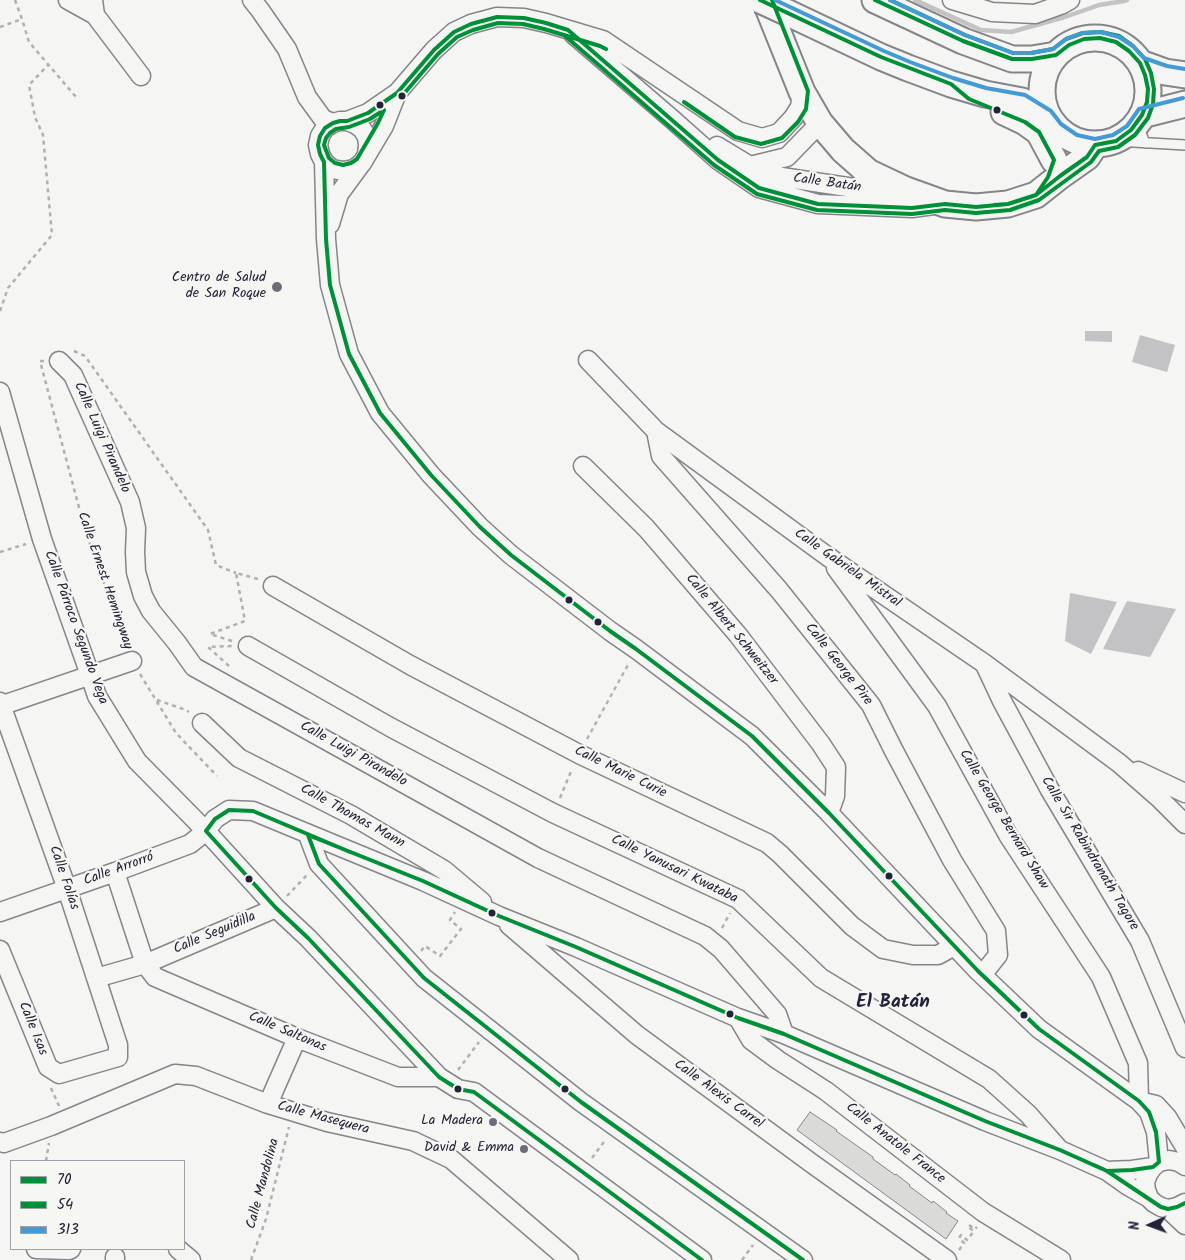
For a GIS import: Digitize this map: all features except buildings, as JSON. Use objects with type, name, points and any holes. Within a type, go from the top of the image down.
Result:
[{"type":"main road","points":[[760,0],[881,57],[951,84],[985,94],[1022,101],[1074,141],[1105,143]]},
{"type":"main road","points":[[876,0],[963,41],[1012,60],[1056,55]]},
{"type":"main road","points":[[775,6],[802,92],[820,123],[844,150],[868,172],[906,190],[945,204],[976,207],[1008,204],[1036,195],[1105,143],[1185,104]]},
{"type":"main road","points":[[1036,195],[1048,177],[1054,160],[1052,123],[1042,100],[1042,84],[1047,68],[1056,55],[1069,45],[1084,39],[1100,38],[1116,42],[1129,51],[1140,63],[1148,89],[1142,126]]},
{"type":"main road","points":[[1140,63],[1165,72],[1185,75]]},
{"type":"main road","points":[[951,84],[969,99],[1025,122],[1039,132],[1054,160]]},
{"type":"street","points":[[68,0],[94,7],[141,76]]},
{"type":"street","points":[[252,0],[287,49],[306,97],[323,119],[355,124],[362,129],[367,137],[368,145],[365,158],[354,169],[343,171],[332,169],[324,162],[318,145],[320,136],[325,128],[340,122]]},
{"type":"street","points":[[952,0],[992,12],[1035,14],[1070,0]]},
{"type":"street","name":"Calle Batán","points":[[340,122],[368,114],[397,93],[434,50],[454,32],[472,24],[497,18],[524,18],[604,40],[738,131],[762,138],[779,133],[793,118],[800,108],[802,92]]},
{"type":"street","name":"Calle Batán","points":[[568,30],[718,160],[759,188],[818,204],[912,208],[945,204]]},
{"type":"street","name":"Calle Batán","points":[[326,239],[339,194],[365,158],[384,126],[397,93]]},
{"type":"street","name":"Calle Batán","points":[[672,119],[750,166],[775,176],[867,190],[906,190]]},
{"type":"street","name":"Calle Batán","points":[[718,160],[750,166],[787,157],[820,123]]},
{"type":"street","points":[[324,162],[326,239],[330,285],[349,354],[380,413],[431,475],[480,527],[511,555],[752,736],[978,971],[1039,1029],[1139,1101],[1149,1112],[1156,1132],[1156,1164],[1148,1174],[1145,1182],[1149,1198]]},
{"type":"street","name":"Calle Gabriela Mistral","points":[[588,360],[656,431],[827,556],[985,664],[1119,763],[1160,798],[1185,824]]},
{"type":"street","name":"Calle Luigi Pirandelo","points":[[59,362],[73,375],[130,502],[136,528],[136,572],[143,596],[151,611],[194,667],[538,858],[705,936],[721,949],[777,1014],[784,1034]]},
{"type":"street","name":"Calle Párroco Segundo Vega","points":[[0,392],[42,539],[97,696],[137,761],[206,831],[276,908],[308,938],[444,1080],[458,1088],[474,1092],[702,1260]]},
{"type":"street","name":"Calle George Pire","points":[[656,431],[661,456],[778,590],[871,705],[952,860],[996,931],[998,955],[986,970],[978,971]]},
{"type":"street","name":"Calle Albert Schweitzer","points":[[583,466],[646,528],[738,635],[821,744],[836,767],[835,796],[828,813]]},
{"type":"street","name":"Calle George Bernard Shaw","points":[[827,556],[937,706],[1008,835],[1101,978],[1138,1063],[1139,1101]]},
{"type":"street","name":"Calle Marie Curie","points":[[273,586],[410,665],[579,754],[766,843],[780,854],[852,926],[883,949],[913,955],[938,955],[954,946]]},
{"type":"street","name":"Calle Yanusari Kwataba","points":[[248,646],[390,727],[553,813],[738,899],[821,978],[988,1079],[1028,1114],[1060,1150]]},
{"type":"street","points":[[0,704],[132,661]]},
{"type":"street","name":"Calle Sir Rabindranath Tagore","points":[[985,664],[1002,701],[1050,790],[1140,941],[1185,1048]]},
{"type":"street","name":"Calle Folías","points":[[0,704],[67,889],[118,1045],[118,1057]]},
{"type":"street","name":"Calle Thomas Mann","points":[[202,722],[239,758],[351,815],[444,870],[499,916]]},
{"type":"street","name":"Calle Gabriela Mistral","points":[[1119,763],[1185,792]]},
{"type":"street","name":"Calle Arrorró","points":[[0,912],[190,844],[206,831],[214,819],[229,810],[253,811],[423,881],[499,916]]},
{"type":"street","points":[[308,835],[319,864],[424,978],[581,1102],[803,1260]]},
{"type":"street","points":[[116,872],[145,964]]},
{"type":"street","name":"Calle Seguidilla","points":[[96,978],[145,964],[276,908]]},
{"type":"street","points":[[499,916],[576,947],[738,1018],[784,1034],[986,1122],[1060,1150],[1107,1171],[1161,1207],[1168,1209],[1177,1208],[1185,1203]]},
{"type":"street","name":"Calle Alexis Carrel","points":[[499,916],[637,1035],[814,1165],[953,1256]]},
{"type":"street","name":"Calle Isas","points":[[0,950],[48,1067],[59,1074],[118,1057]]},
{"type":"street","name":"Calle Saltonas","points":[[145,964],[155,977],[297,1038],[398,1077],[444,1080]]},
{"type":"street","name":"Calle Anatole France","points":[[738,1018],[750,1040],[826,1091],[983,1212],[1061,1260]]},
{"type":"street","points":[[268,1104],[297,1038]]},
{"type":"street","name":"Calle Masequera","points":[[0,1142],[4,1143],[58,1123],[175,1074],[196,1076],[293,1112],[327,1122],[413,1141],[451,1159],[569,1260]]},
{"type":"street","points":[[1139,1101],[1156,1105],[1167,1117],[1185,1147]]},
{"type":"street","points":[[1107,1171],[1132,1170],[1169,1160],[1179,1162],[1185,1166]]},
{"type":"street","points":[[1168,1209],[1185,1225]]},
{"type":"street","points":[[179,1250],[191,1260]]},
{"type":"lane","points":[[1142,126],[1185,145]]},
{"type":"path","points":[[16,0],[28,42],[76,97]]},
{"type":"path","points":[[0,28],[22,19]]},
{"type":"path","points":[[0,311],[8,288],[52,235],[43,135],[35,117],[28,85],[48,65]]},
{"type":"path","points":[[59,362],[69,350],[85,356],[208,530],[216,565],[236,574],[256,578],[273,586]]},
{"type":"path","name":"Calle Ernest Hemingway","points":[[59,362],[40,361],[85,530],[132,661],[176,733],[217,776]]},
{"type":"path","points":[[0,552],[42,539]]},
{"type":"path","points":[[236,574],[245,621],[210,634],[248,646]]},
{"type":"path","points":[[231,688],[237,674],[208,647],[248,646]]},
{"type":"path","points":[[553,813],[579,754],[636,649]]},
{"type":"path","points":[[156,700],[186,710],[202,722]]},
{"type":"path","points":[[276,908],[319,864]]},
{"type":"path","points":[[410,964],[425,946],[440,956],[461,930],[450,920],[463,899]]},
{"type":"path","points":[[713,943],[738,899]]},
{"type":"path","points":[[444,1080],[489,1029]]},
{"type":"path","points":[[48,1067],[49,1084],[58,1123]]},
{"type":"path","name":"Calle Mandolina","points":[[251,1260],[266,1219],[293,1112]]},
{"type":"path","points":[[582,1172],[615,1126]]},
{"type":"path","points":[[953,1256],[964,1243],[959,1238],[961,1235],[967,1240],[974,1231],[968,1227],[970,1225],[976,1229],[978,1226]]},
{"type":"shaded area","points":[[1085,331],[1112,331],[1112,342],[1085,341]]},
{"type":"shaded area","points":[[1140,335],[1175,345],[1167,372],[1132,362]]},
{"type":"shaded area","points":[[1070,593],[1117,602],[1091,654],[1065,641]]},
{"type":"shaded area","points":[[1127,601],[1176,609],[1150,657],[1103,649]]},
{"type":"waterway","points":[[915,0],[981,30],[1011,32],[1099,5],[1127,0]]},
{"type":"transit line","name":"70","points":[[760,0],[881,57],[951,84],[969,99],[1025,122],[1039,132],[1054,160],[1048,177],[1036,195]]},
{"type":"transit line","name":"54","points":[[684,102],[735,137],[761,144],[782,138],[798,122],[806,109],[808,91],[772,0]]},
{"type":"transit line","name":"313","points":[[775,0],[910,62],[986,88],[1025,95],[1051,111],[1061,124],[1077,135],[1095,139],[1113,135],[1127,126],[1139,109],[1183,98]]},
{"type":"transit line","name":"70","points":[[875,0],[963,41],[1012,59],[1032,59],[1056,55],[1069,45],[1084,39],[1100,38],[1116,42],[1129,51],[1140,63],[1148,89],[1147,102],[1142,115],[1131,130],[1116,141],[1095,145],[1087,157],[1036,195],[1008,204],[994,205]]},
{"type":"transit line","name":"54","points":[[564,35],[714,165],[757,194],[817,210],[912,214],[945,210],[976,213],[1010,210],[1039,200],[1091,162],[1099,151],[1118,147],[1135,135],[1148,118],[1153,104],[1154,89],[1151,73],[1145,59],[1133,46],[1119,36],[1101,32],[1083,33],[1066,39],[1053,49],[1031,53],[1013,53],[965,35],[890,0]]},
{"type":"transit line","name":"313","points":[[890,0],[965,35],[1013,53],[1031,53],[1053,49],[1066,39],[1082,33],[1101,32],[1119,37],[1133,46],[1144,58],[1167,66],[1185,69]]},
{"type":"transit line","name":"70","points":[[308,835],[423,881],[499,916],[576,947],[738,1018],[784,1034],[985,1121],[1060,1150],[1107,1171],[1153,1167],[1159,1162],[1156,1132],[1149,1112],[1139,1101],[1039,1029],[978,971],[829,813],[752,736],[511,555],[480,527],[431,475],[380,413],[349,354],[330,285],[326,239],[324,162],[318,145],[320,136],[325,128],[333,123],[347,121],[368,113],[397,93],[434,50],[454,32],[471,24],[497,17],[524,18],[568,30],[718,160],[759,188],[818,204],[912,208],[945,204],[976,207],[1008,204],[1036,195]]},
{"type":"transit line","name":"54","points":[[402,96],[438,54],[457,37],[498,23],[523,24],[544,29],[606,49]]},
{"type":"transit line","name":"54","points":[[384,110],[357,159],[343,165],[335,163],[329,158],[324,145],[330,133],[336,129],[349,127],[370,119],[384,110]]},
{"type":"transit line","name":"70","points":[[350,852],[253,811],[229,810],[215,819],[206,831],[276,908],[308,938],[439,1077],[458,1089],[474,1092],[702,1260]]},
{"type":"transit line","name":"70","points":[[308,835],[319,864],[424,978],[581,1102],[803,1260]]},
{"type":"transit line","name":"70","points":[[1094,1165],[1107,1171],[1161,1207],[1168,1209],[1185,1203]]},
{"type":"place","name":"Centro de Salud de San Roque","points":[[277,287]]},
{"type":"place","name":"La Madera","points":[[493,1122]]},
{"type":"place","name":"David & Emma","points":[[524,1149]]},
{"type":"district","name":"El Batán","points":[[893,1004]]}]
